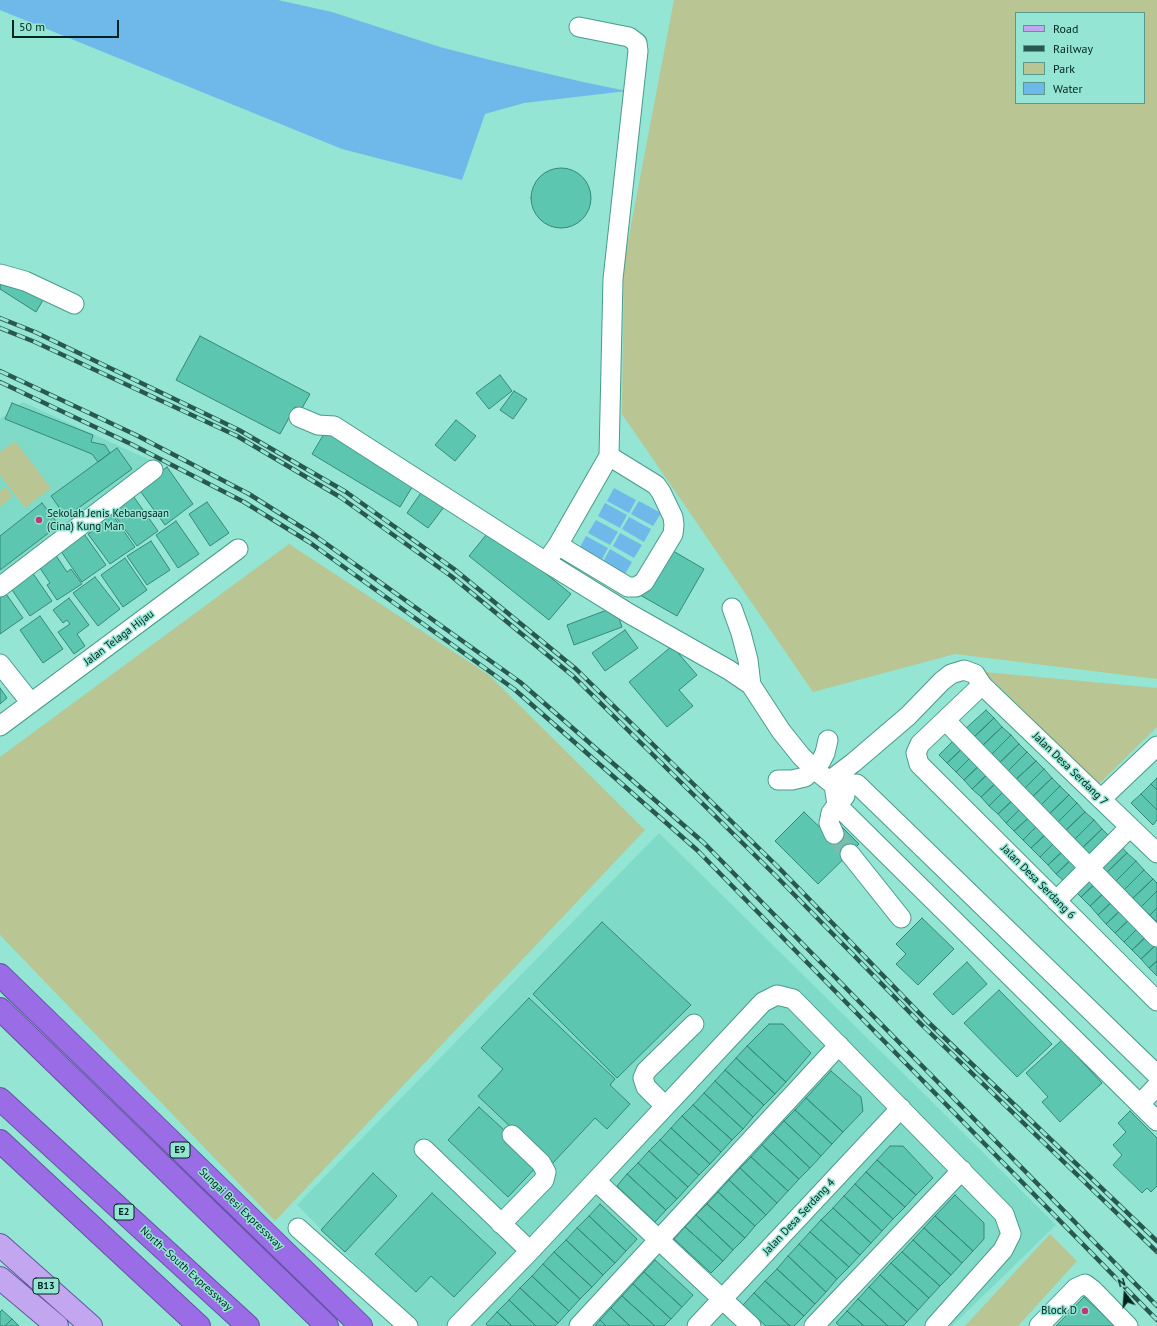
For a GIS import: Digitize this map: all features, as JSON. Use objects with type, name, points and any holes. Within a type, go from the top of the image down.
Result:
[{"type":"highway","name":"Sungai Besi Expressway","points":[[0,975],[361,1326]]},
{"type":"highway","name":"E9","points":[[0,1010],[327,1326]]},
{"type":"highway","name":"North–South Expressway","points":[[0,1099],[248,1326]]},
{"type":"highway","points":[[0,1142],[199,1326]]},
{"type":"main road","name":"B13","points":[[0,1245],[91,1326]]},
{"type":"main road","name":"B13","points":[[0,1278],[57,1326]]},
{"type":"street","points":[[546,562],[558,545],[609,456],[613,279],[638,51],[637,42],[629,37],[579,27]]},
{"type":"street","points":[[0,274],[25,281],[74,304]]},
{"type":"street","points":[[299,417],[318,425],[334,426],[546,562],[630,614],[729,670],[751,685],[782,731],[801,756],[814,769],[832,783],[858,784],[1157,1075]]},
{"type":"street","points":[[558,545],[628,587],[636,587],[644,582],[673,534],[674,525],[672,517],[662,492],[656,485],[609,456]]},
{"type":"street","points":[[0,587],[153,470]]},
{"type":"street","name":"Jalan Telaga Hijau","points":[[0,726],[238,549]]},
{"type":"street","points":[[732,608],[741,633],[748,660],[751,685]]},
{"type":"street","points":[[0,664],[31,703]]},
{"type":"street","name":"Jalan Desa Serdang 7","points":[[832,783],[908,716],[942,681],[951,674],[964,670],[976,674],[982,685],[1157,854]]},
{"type":"street","points":[[982,685],[945,720],[1157,937]]},
{"type":"street","name":"Jalan Desa Serdang 6","points":[[945,720],[920,744],[916,753],[919,764],[1157,1001]]},
{"type":"street","points":[[778,780],[792,780],[805,777],[821,761],[825,753],[828,740]]},
{"type":"street","points":[[1101,799],[1157,746]]},
{"type":"street","points":[[832,783],[837,805],[1157,1121]]},
{"type":"street","points":[[834,834],[829,823],[831,813],[858,784]]},
{"type":"street","points":[[1056,901],[1130,827]]},
{"type":"street","points":[[850,854],[902,918]]},
{"type":"street","points":[[457,1326],[530,1251],[763,1002],[777,995],[793,998],[1004,1214],[1011,1234],[1003,1250],[935,1326]]},
{"type":"street","points":[[665,1106],[646,1087],[643,1078],[646,1071],[694,1024]]},
{"type":"street","points":[[579,1326],[839,1045]]},
{"type":"street","points":[[1140,1104],[1157,1086]]},
{"type":"street","name":"Jalan Desa Serdang 4","points":[[697,1326],[901,1108]]},
{"type":"street","points":[[502,1224],[544,1180],[546,1172],[541,1163],[512,1135]]},
{"type":"street","points":[[424,1149],[530,1251]]},
{"type":"street","points":[[814,1326],[962,1170]]},
{"type":"street","points":[[596,1181],[750,1326]]},
{"type":"street","points":[[298,1228],[408,1326]]},
{"type":"street","points":[[1039,1326],[1076,1288],[1085,1284],[1093,1290],[1128,1326]]},
{"type":"shaded area","name":"Sekolah Jenis Kebangsaan (Cina) Kung Man","points":[[23,402],[154,462],[0,578],[0,419]]},
{"type":"shaded area","points":[[659,833],[1056,1225],[952,1326],[417,1326],[297,1205]]},
{"type":"green space","points":[[674,0],[1157,0],[1157,679],[955,654],[813,692],[622,414],[624,262]]},
{"type":"green space","points":[[15,441],[51,488],[25,508],[0,475],[0,452]]},
{"type":"green space","points":[[6,487],[13,496],[0,507],[0,491]]},
{"type":"green space","points":[[289,544],[489,675],[645,830],[275,1221],[0,935],[0,757]]},
{"type":"green space","points":[[984,672],[1157,688],[1157,727],[1099,784]]},
{"type":"green space","points":[[1050,1234],[1077,1261],[1018,1326],[965,1326]]},
{"type":"water","points":[[0,0],[278,0],[332,12],[440,47],[583,82],[627,91],[524,103],[485,114],[462,180],[342,149],[0,10]]},
{"type":"water","points":[[614,488],[636,500],[629,513],[607,501]]},
{"type":"water","points":[[639,501],[661,513],[653,526],[631,514]]},
{"type":"water","points":[[605,503],[627,515],[620,528],[598,516]]},
{"type":"water","points":[[629,517],[651,529],[644,542],[622,529]]},
{"type":"water","points":[[596,520],[618,532],[610,545],[588,533]]},
{"type":"water","points":[[620,533],[642,545],[634,558],[613,546]]},
{"type":"water","points":[[586,536],[608,548],[601,561],[579,549]]},
{"type":"water","points":[[610,549],[632,562],[625,574],[603,562]]},
{"type":"building","points":[[561,168],[577,173],[582,177],[586,182],[591,198],[586,214],[582,219],[577,223],[561,228],[545,223],[540,219],[536,214],[531,198],[536,182],[540,177],[545,173]]},
{"type":"building","points":[[4,276],[43,300],[36,312],[0,289],[0,282]]},
{"type":"building","points":[[200,336],[310,394],[301,410],[295,407],[280,434],[176,380]]},
{"type":"building","points":[[500,375],[512,391],[489,409],[476,393]]},
{"type":"building","points":[[514,391],[527,399],[513,419],[500,410]]},
{"type":"building","points":[[12,403],[93,435],[91,442],[105,445],[110,453],[98,462],[92,454],[5,419]]},
{"type":"building","points":[[456,420],[476,436],[455,461],[435,445]]},
{"type":"building","points":[[328,427],[417,479],[400,507],[312,454]]},
{"type":"building","points":[[117,448],[132,469],[66,517],[51,496]]},
{"type":"building","points":[[167,467],[193,504],[165,525],[138,488]]},
{"type":"building","points":[[425,487],[447,503],[428,528],[407,513]]},
{"type":"building","points":[[131,493],[158,531],[137,546],[110,509]]},
{"type":"building","points":[[207,502],[229,533],[210,546],[189,514]]},
{"type":"building","points":[[42,503],[59,525],[0,570],[0,536]]},
{"type":"building","points":[[109,510],[135,547],[110,564],[88,534],[96,529],[91,522]]},
{"type":"building","points":[[176,521],[199,554],[178,568],[156,535]]},
{"type":"building","points":[[491,529],[571,594],[549,620],[469,556]]},
{"type":"building","points":[[82,531],[106,565],[82,582],[58,547]]},
{"type":"building","points":[[151,541],[170,570],[147,585],[127,556]]},
{"type":"building","points":[[668,548],[704,569],[677,616],[640,595]]},
{"type":"building","points":[[55,554],[67,572],[71,569],[82,584],[57,600],[47,585],[50,583],[38,565]]},
{"type":"building","points":[[125,558],[147,590],[123,607],[101,575]]},
{"type":"building","points":[[32,572],[52,601],[30,616],[10,587]]},
{"type":"building","points":[[95,577],[120,609],[98,626],[73,593]]},
{"type":"building","points":[[4,591],[23,618],[0,634],[0,594]]},
{"type":"building","points":[[69,598],[89,625],[77,634],[85,646],[74,654],[58,632],[70,624],[67,620],[63,623],[53,610]]},
{"type":"building","points":[[615,607],[622,627],[574,645],[567,625]]},
{"type":"building","points":[[40,616],[63,649],[43,663],[20,630]]},
{"type":"building","points":[[625,630],[638,648],[605,671],[592,653]]},
{"type":"building","points":[[672,646],[697,675],[679,690],[693,706],[667,727],[629,682]]},
{"type":"building","points":[[0,688],[7,698],[0,704]]},
{"type":"building","points":[[986,710],[994,718],[972,739],[963,731]]},
{"type":"building","points":[[994,718],[1002,727],[980,748],[972,739]]},
{"type":"building","points":[[1002,727],[1011,735],[989,757],[980,748]]},
{"type":"building","points":[[1011,735],[1019,744],[997,765],[989,757]]},
{"type":"building","points":[[958,736],[966,745],[947,763],[939,755]]},
{"type":"building","points":[[1019,744],[1027,752],[1005,774],[997,765]]},
{"type":"building","points":[[966,745],[975,753],[956,772],[947,763]]},
{"type":"building","points":[[1027,752],[1036,761],[1013,782],[1005,774]]},
{"type":"building","points":[[975,753],[983,762],[964,780],[956,772]]},
{"type":"building","points":[[1036,761],[1044,769],[1022,791],[1013,782]]},
{"type":"building","points":[[983,762],[992,770],[972,789],[964,780]]},
{"type":"building","points":[[1044,769],[1052,778],[1030,799],[1022,791]]},
{"type":"building","points":[[992,770],[1000,779],[981,797],[972,789]]},
{"type":"building","points":[[1052,778],[1060,786],[1038,808],[1030,799]]},
{"type":"building","points":[[1157,778],[1157,790],[1151,784]]},
{"type":"building","points":[[1000,779],[1008,787],[989,806],[981,797]]},
{"type":"building","points":[[1151,784],[1157,790],[1157,810],[1141,794]]},
{"type":"building","points":[[1060,786],[1069,795],[1047,816],[1038,808]]},
{"type":"building","points":[[1008,787],[1017,796],[998,814],[989,806]]},
{"type":"building","points":[[1141,794],[1157,810],[1157,820],[1153,825],[1131,803]]},
{"type":"building","points":[[1069,795],[1077,803],[1055,825],[1047,816]]},
{"type":"building","points":[[1017,796],[1025,804],[1006,823],[998,814]]},
{"type":"building","points":[[1077,803],[1085,812],[1063,833],[1055,825]]},
{"type":"building","points":[[1025,804],[1034,813],[1014,831],[1006,823]]},
{"type":"building","points":[[804,812],[831,838],[842,827],[859,844],[818,884],[775,841]]},
{"type":"building","points":[[1085,812],[1094,820],[1072,842],[1063,833]]},
{"type":"building","points":[[1034,813],[1042,821],[1023,840],[1014,831]]},
{"type":"building","points":[[1094,820],[1102,829],[1080,850],[1072,842]]},
{"type":"building","points":[[1042,821],[1050,830],[1031,848],[1023,840]]},
{"type":"building","points":[[1102,829],[1110,837],[1088,859],[1080,850]]},
{"type":"building","points":[[1050,830],[1059,838],[1040,857],[1031,848]]},
{"type":"building","points":[[1059,838],[1067,847],[1048,865],[1040,857]]},
{"type":"building","points":[[1119,844],[1127,853],[1107,872],[1099,864]]},
{"type":"building","points":[[1067,847],[1076,855],[1056,874],[1048,865]]},
{"type":"building","points":[[1127,853],[1136,861],[1116,881],[1107,872]]},
{"type":"building","points":[[1076,855],[1084,864],[1065,882],[1056,874]]},
{"type":"building","points":[[1136,861],[1144,870],[1124,890],[1116,881]]},
{"type":"building","points":[[1092,870],[1100,879],[1081,897],[1072,888]]},
{"type":"building","points":[[1144,870],[1153,879],[1133,898],[1124,890]]},
{"type":"building","points":[[1100,879],[1109,888],[1090,906],[1081,897]]},
{"type":"building","points":[[1153,879],[1157,883],[1157,891],[1141,907],[1133,898]]},
{"type":"building","points":[[1109,888],[1117,897],[1098,915],[1090,906]]},
{"type":"building","points":[[1157,891],[1157,908],[1150,915],[1141,907]]},
{"type":"building","points":[[1117,897],[1126,905],[1106,924],[1098,915]]},
{"type":"building","points":[[1126,905],[1134,915],[1115,933],[1106,924]]},
{"type":"building","points":[[1157,908],[1157,922],[1150,915]]},
{"type":"building","points":[[1134,915],[1143,923],[1124,942],[1115,933]]},
{"type":"building","points":[[922,918],[954,949],[918,985],[896,964],[906,954],[896,944]]},
{"type":"building","points":[[602,922],[691,1005],[617,1078],[533,994]]},
{"type":"building","points":[[1143,923],[1151,932],[1132,950],[1124,942]]},
{"type":"building","points":[[1151,932],[1157,944],[1141,959],[1132,950]]},
{"type":"building","points":[[1157,944],[1157,961],[1149,968],[1141,959]]},
{"type":"building","points":[[1157,961],[1157,976],[1149,968]]},
{"type":"building","points":[[967,962],[987,984],[953,1015],[933,994]]},
{"type":"building","points":[[999,990],[1052,1044],[1017,1077],[964,1023]]},
{"type":"building","points":[[529,998],[615,1079],[610,1085],[630,1104],[607,1129],[595,1118],[551,1165],[478,1096],[503,1069],[481,1048]]},
{"type":"building","points":[[769,1024],[783,1024],[811,1053],[786,1082],[747,1046]]},
{"type":"building","points":[[1062,1040],[1102,1083],[1060,1122],[1042,1102],[1048,1097],[1026,1073]]},
{"type":"building","points":[[747,1046],[786,1082],[775,1094],[736,1058]]},
{"type":"building","points":[[736,1058],[775,1094],[764,1105],[725,1070]]},
{"type":"building","points":[[725,1070],[764,1105],[753,1117],[715,1081]]},
{"type":"building","points":[[831,1071],[861,1097],[863,1111],[843,1132],[806,1098]]},
{"type":"building","points":[[715,1081],[753,1117],[743,1129],[704,1093]]},
{"type":"building","points":[[704,1093],[743,1129],[732,1140],[693,1105]]},
{"type":"building","points":[[806,1098],[843,1132],[832,1144],[795,1110]]},
{"type":"building","points":[[693,1105],[732,1140],[721,1152],[682,1116]]},
{"type":"building","points":[[479,1107],[540,1163],[508,1197],[448,1140]]},
{"type":"building","points":[[795,1110],[832,1144],[821,1156],[784,1121]]},
{"type":"building","points":[[1130,1111],[1157,1138],[1157,1186],[1151,1192],[1147,1188],[1142,1193],[1113,1165],[1122,1155],[1113,1145],[1126,1132],[1118,1123]]},
{"type":"building","points":[[682,1116],[721,1152],[710,1164],[671,1128]]},
{"type":"building","points":[[784,1121],[821,1156],[810,1168],[773,1133]]},
{"type":"building","points":[[671,1128],[710,1164],[699,1175],[660,1140]]},
{"type":"building","points":[[773,1133],[810,1168],[799,1179],[762,1145]]},
{"type":"building","points":[[660,1140],[699,1175],[688,1187],[649,1151]]},
{"type":"building","points":[[762,1145],[799,1179],[788,1191],[751,1157]]},
{"type":"building","points":[[890,1146],[903,1146],[933,1178],[916,1195],[877,1160]]},
{"type":"building","points":[[649,1151],[688,1187],[677,1199],[638,1163]]},
{"type":"building","points":[[751,1157],[788,1191],[777,1203],[740,1168]]},
{"type":"building","points":[[877,1160],[916,1195],[905,1207],[866,1172]]},
{"type":"building","points":[[638,1163],[677,1199],[666,1210],[627,1174]]},
{"type":"building","points":[[740,1168],[777,1203],[766,1215],[729,1180]]},
{"type":"building","points":[[866,1172],[905,1207],[893,1219],[855,1184]]},
{"type":"building","points":[[373,1173],[397,1196],[345,1252],[321,1230]]},
{"type":"building","points":[[627,1174],[666,1210],[655,1222],[617,1186]]},
{"type":"building","points":[[729,1180],[766,1215],[755,1226],[718,1192]]},
{"type":"building","points":[[855,1184],[893,1219],[882,1231],[844,1196]]},
{"type":"building","points":[[718,1192],[755,1226],[745,1238],[707,1204]]},
{"type":"building","points":[[432,1193],[496,1253],[454,1297],[431,1276],[416,1292],[375,1254]]},
{"type":"building","points":[[955,1195],[984,1223],[984,1239],[973,1251],[935,1216]]},
{"type":"building","points":[[844,1196],[882,1231],[871,1243],[833,1208]]},
{"type":"building","points":[[600,1204],[637,1239],[626,1251],[589,1216]]},
{"type":"building","points":[[707,1204],[745,1238],[733,1250],[696,1215]]},
{"type":"building","points":[[833,1208],[871,1243],[860,1255],[821,1220]]},
{"type":"building","points":[[696,1215],[733,1250],[723,1261],[685,1227]]},
{"type":"building","points":[[589,1216],[626,1251],[615,1263],[577,1228]]},
{"type":"building","points":[[935,1216],[973,1251],[962,1263],[924,1228]]},
{"type":"building","points":[[821,1220],[860,1255],[849,1267],[810,1232]]},
{"type":"building","points":[[685,1227],[723,1261],[711,1273],[674,1239]]},
{"type":"building","points":[[577,1228],[615,1263],[603,1275],[566,1240]]},
{"type":"building","points":[[924,1228],[962,1263],[951,1275],[913,1240]]},
{"type":"building","points":[[810,1232],[849,1267],[837,1279],[799,1244]]},
{"type":"building","points":[[566,1240],[603,1275],[592,1287],[554,1252]]},
{"type":"building","points":[[913,1240],[951,1275],[940,1286],[902,1252]]},
{"type":"building","points":[[799,1244],[837,1279],[826,1292],[788,1256]]},
{"type":"building","points":[[554,1252],[592,1287],[580,1299],[543,1264]]},
{"type":"building","points":[[902,1252],[940,1286],[929,1298],[891,1263]]},
{"type":"building","points":[[788,1256],[826,1292],[815,1304],[777,1269]]},
{"type":"building","points":[[655,1260],[693,1295],[682,1307],[644,1272]]},
{"type":"building","points":[[891,1263],[929,1298],[918,1310],[880,1275]]},
{"type":"building","points":[[543,1264],[580,1299],[569,1311],[532,1276]]},
{"type":"building","points":[[777,1269],[815,1304],[804,1316],[765,1281]]},
{"type":"building","points":[[644,1272],[682,1307],[671,1319],[633,1284]]},
{"type":"building","points":[[880,1275],[918,1310],[907,1322],[869,1287]]},
{"type":"building","points":[[532,1276],[569,1311],[558,1323],[520,1288]]},
{"type":"building","points":[[765,1281],[804,1316],[794,1326],[790,1326],[754,1293]]},
{"type":"building","points":[[633,1284],[671,1319],[664,1326],[655,1326],[622,1296]]},
{"type":"building","points":[[869,1287],[907,1322],[903,1326],[888,1326],[858,1299]]},
{"type":"building","points":[[520,1288],[558,1323],[555,1326],[536,1326],[509,1300]]},
{"type":"building","points":[[754,1293],[790,1326],[766,1326],[743,1305]]},
{"type":"building","points":[[622,1296],[655,1326],[630,1326],[611,1308]]},
{"type":"building","name":"Block D","points":[[1084,1297],[1115,1326],[1056,1326]]},
{"type":"building","points":[[858,1299],[888,1326],[864,1326],[847,1311]]},
{"type":"building","points":[[509,1300],[536,1326],[512,1326],[497,1312]]},
{"type":"building","points":[[611,1308],[630,1326],[606,1326],[600,1320]]},
{"type":"building","points":[[2,1310],[12,1319],[5,1326],[0,1326],[0,1312]]},
{"type":"building","points":[[847,1311],[864,1326],[840,1326],[836,1323]]},
{"type":"building","points":[[497,1312],[512,1326],[488,1326],[486,1324]]},
{"type":"building","points":[[12,1319],[19,1326],[5,1326]]},
{"type":"building","points":[[600,1320],[606,1326],[595,1326]]},
{"type":"tunnel","points":[[834,834],[850,854]]},
{"type":"railway","points":[[0,318],[35,332],[239,430],[346,492],[454,569],[576,669],[780,869],[928,1022],[1157,1241]]},
{"type":"railway","points":[[0,328],[35,342],[237,436],[340,497],[451,576],[573,676],[776,876],[922,1025],[1157,1252]]},
{"type":"railway","points":[[0,371],[136,435],[249,494],[314,535],[520,682],[704,843],[1157,1306]]},
{"type":"railway","points":[[0,382],[131,444],[244,502],[309,542],[514,689],[697,850],[1157,1320]]},
{"type":"place","name":"Sekolah Jenis Kebangsaan (Cina) Kung Man","points":[[39,520]]},
{"type":"place","name":"Block D","points":[[1085,1311]]}]
